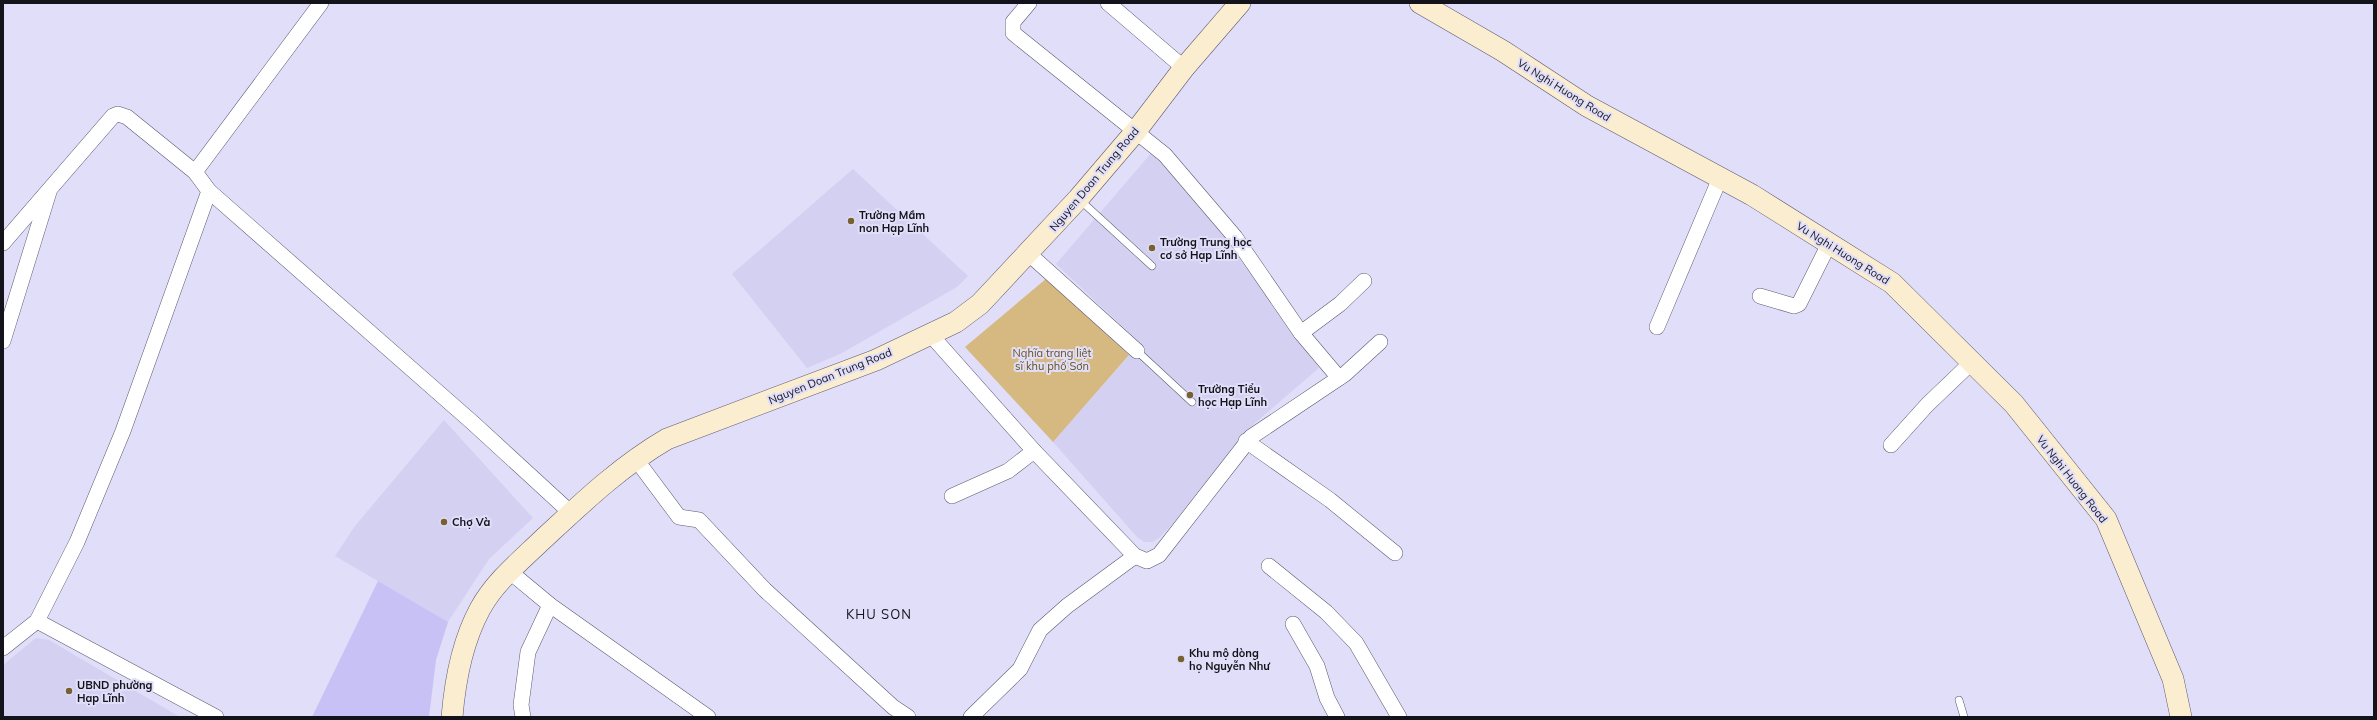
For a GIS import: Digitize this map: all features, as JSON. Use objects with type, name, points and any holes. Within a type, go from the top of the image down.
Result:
[{"type":"street","points":[[195,172],[321,3]]},
{"type":"street","points":[[1029,3],[1012,22],[1013,33],[1165,155],[1235,237],[1301,333],[1338,378]]},
{"type":"street","points":[[1108,3],[1184,68]]},
{"type":"street","name":"Nguyen Doan Trung Road","points":[[452,717],[454,688],[469,636],[480,609],[509,571],[571,513],[635,458],[666,439],[836,377],[956,322],[980,304],[1029,254],[1078,199],[1136,131],[1184,68],[1240,3]]},
{"type":"street","name":"Vu Nghi Huong Road","points":[[1420,3],[1503,51],[1587,106],[1752,196],[1892,284],[2014,404],[2106,519],[2173,679],[2181,717]]},
{"type":"street","points":[[3,244],[103,125],[118,114],[127,117],[195,172],[209,191],[473,423],[571,513]]},
{"type":"street","points":[[1657,327],[1720,178]]},
{"type":"street","points":[[3,340],[51,186]]},
{"type":"street","points":[[3,648],[37,621],[78,542],[123,431],[209,191]]},
{"type":"street","points":[[1760,296],[1794,306],[1799,304],[1829,244]]},
{"type":"street","points":[[1029,254],[1137,351]]},
{"type":"street","points":[[1301,333],[1340,304],[1364,281]]},
{"type":"street","points":[[930,334],[1034,451],[1135,556],[1147,562],[1159,555],[1246,441],[1338,378],[1380,342]]},
{"type":"street","points":[[1891,445],[1927,405],[1972,362]]},
{"type":"street","points":[[1246,441],[1330,500],[1395,553]]},
{"type":"street","points":[[952,496],[1008,471],[1034,451]]},
{"type":"street","points":[[635,458],[679,517],[699,520],[765,590],[893,707],[908,717]]},
{"type":"street","points":[[971,717],[1020,669],[1040,630],[1067,606],[1135,556]]},
{"type":"street","points":[[1269,566],[1321,607],[1356,643],[1399,717]]},
{"type":"street","points":[[509,571],[550,605],[708,717]]},
{"type":"street","points":[[523,717],[521,705],[528,652],[550,605]]},
{"type":"street","points":[[37,621],[216,717]]},
{"type":"street","points":[[1293,624],[1317,666],[1327,698],[1337,717]]},
{"type":"lane","points":[[1078,199],[1152,266]]},
{"type":"lane","points":[[1137,351],[1192,402]]},
{"type":"lane","points":[[1959,700],[1964,717]]},
{"type":"shaded area","name":"Trường Tiểu học Hạp Lĩnh","points":[[1153,151],[1231,240],[1238,257],[1319,368],[1255,423],[1232,448],[1185,511],[1159,538],[1152,542],[1144,542],[1137,537],[1053,442],[1140,343],[1056,264]]},
{"type":"shaded area","name":"Trường Mầm non Hạp Lĩnh","points":[[853,169],[968,276],[957,287],[842,353],[807,368],[732,274]]},
{"type":"shaded area","name":"Chợ Và","points":[[444,420],[533,518],[489,559],[448,622],[335,556],[355,526]]},
{"type":"shaded area","points":[[378,581],[448,622],[436,660],[429,717],[312,717]]},
{"type":"shaded area","name":"UBND phường Hạp Lĩnh","points":[[36,638],[49,640],[180,717],[3,717],[3,665]]},
{"type":"green space","name":"Nghĩa trang liệt sĩ khu phố Sơn","points":[[1047,278],[1129,355],[1053,442],[965,347]]},
{"type":"place","name":"Trường Mầm non Hạp Lĩnh","points":[[851,221]]},
{"type":"place","name":"Trường Trung học cơ sở Hạp Lĩnh","points":[[1152,248]]},
{"type":"place","name":"Trường Tiểu học Hạp Lĩnh","points":[[1190,395]]},
{"type":"place","name":"Chợ Và","points":[[444,522]]},
{"type":"place","name":"Khu mộ dòng họ Nguyễn Như","points":[[1181,659]]},
{"type":"place","name":"UBND phường Hạp Lĩnh","points":[[69,691]]},
{"type":"district","name":"KHU SON","points":[[879,614]]}]
